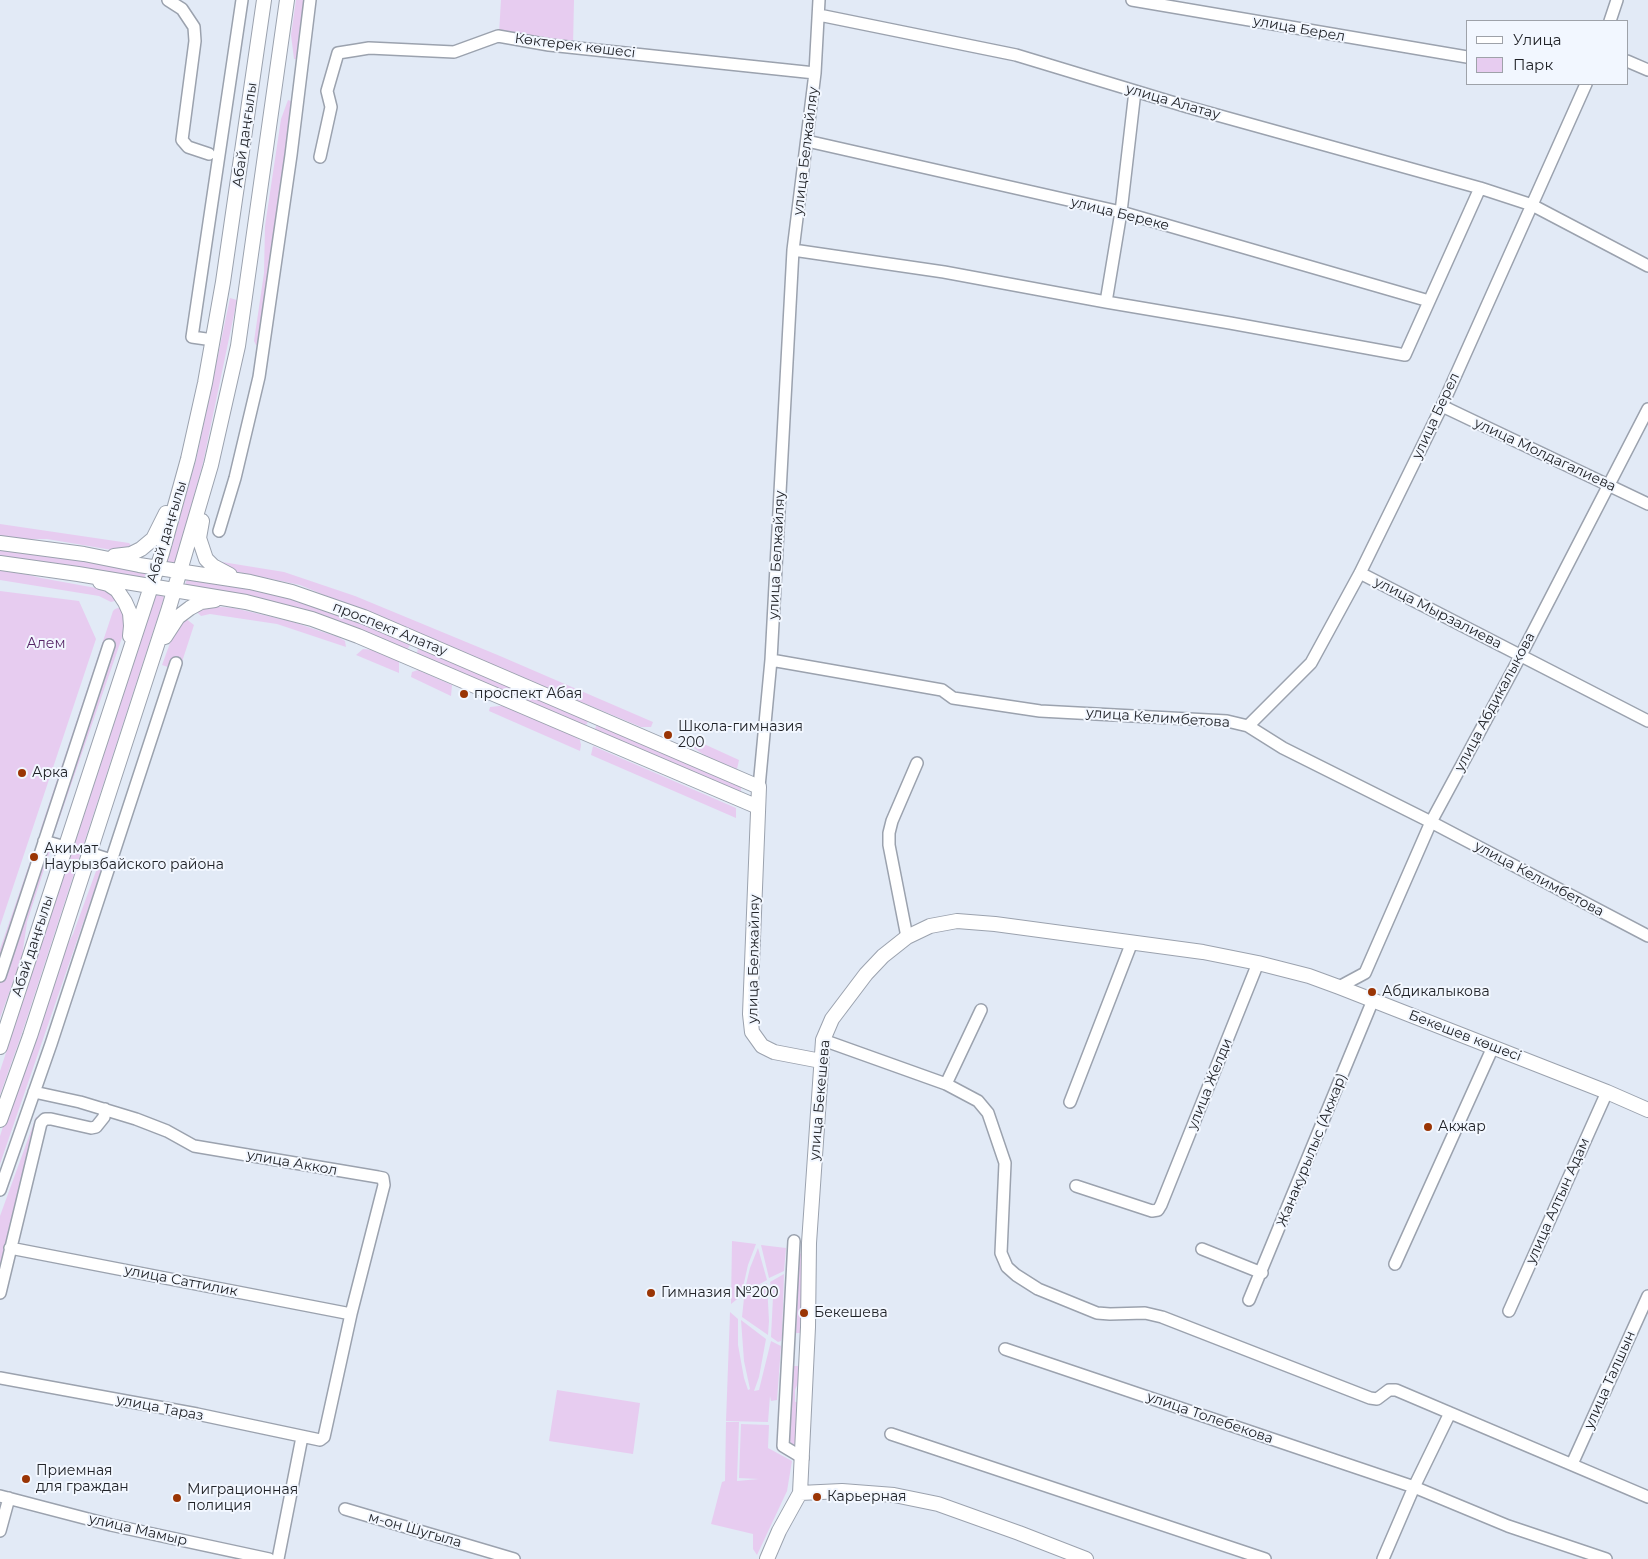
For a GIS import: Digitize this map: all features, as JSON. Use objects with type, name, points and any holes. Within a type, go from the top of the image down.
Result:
[{"type":"main road","name":"Абай даңғылы","points":[[0,1046],[157,568],[188,459],[205,383],[223,282],[264,0]]},
{"type":"main road","points":[[250,582],[223,573],[213,566],[206,559],[199,538],[211,465],[238,346],[287,0]]},
{"type":"main road","points":[[223,282],[247,285]]},
{"type":"main road","points":[[84,554],[120,556],[131,554],[141,549],[153,539],[161,526],[188,459]]},
{"type":"main road","points":[[0,1120],[30,1036],[174,590],[211,465]]},
{"type":"main road","name":"проспект Алатау","points":[[0,543],[84,554],[157,568],[250,582],[317,600],[417,639],[759,786]]},
{"type":"main road","name":"проспект Алатау","points":[[0,563],[246,602],[312,620],[358,636],[758,807]]},
{"type":"main road","points":[[78,574],[108,584],[126,602],[130,613],[131,626],[127,657]]},
{"type":"main road","points":[[150,664],[170,628],[178,617],[190,608],[201,602],[213,600],[246,602]]},
{"type":"main road","points":[[412,659],[417,639]]},
{"type":"main road","points":[[589,734],[594,715]]},
{"type":"main road","name":"улица Белжайляу","points":[[759,786],[750,1014],[752,1032],[762,1046],[774,1052],[821,1061]]},
{"type":"main road","name":"улица Бекешева","points":[[800,1493],[808,1327],[809,1243],[821,1061],[823,1040],[832,1019],[847,997],[883,956],[907,938],[930,926],[957,922],[995,924],[1132,942]]},
{"type":"main road","name":"Бекешев көшесі","points":[[1132,942],[1203,952],[1309,976],[1608,1092],[1648,1110]]},
{"type":"main road","points":[[767,1559],[779,1531],[800,1493],[842,1491],[894,1495],[938,1504],[1086,1559]]},
{"type":"street","points":[[168,0],[182,9],[194,27],[195,41],[182,140],[188,147],[209,154]]},
{"type":"street","points":[[213,340],[192,337],[242,0]]},
{"type":"street","points":[[219,531],[235,478],[259,377],[291,155],[310,0]]},
{"type":"street","name":"улица Белжайляу","points":[[759,786],[771,660],[793,250],[815,73],[819,0]]},
{"type":"street","name":"улица Берел","points":[[1132,0],[1466,57]]},
{"type":"street","points":[[1610,20],[1616,0]]},
{"type":"street","name":"улица Алатау","points":[[819,15],[1016,55],[1316,144],[1480,188],[1528,204],[1648,266]]},
{"type":"street","name":"Көктерек көшесі","points":[[320,157],[331,107],[327,91],[338,53],[369,48],[454,52],[498,36],[549,45],[815,73]]},
{"type":"street","points":[[1628,61],[1648,70]]},
{"type":"street","name":"улица Берел","points":[[1248,726],[1311,662],[1360,574],[1442,406],[1528,204],[1586,85]]},
{"type":"street","points":[[1106,302],[1121,212],[1134,91]]},
{"type":"street","name":"улица Береке","points":[[807,142],[1121,212],[1429,301]]},
{"type":"street","points":[[793,250],[944,272],[1405,355],[1480,188]]},
{"type":"street","name":"улица Молдагалиева","points":[[1442,406],[1648,504]]},
{"type":"street","name":"улица Абдикалыкова","points":[[1339,987],[1365,973],[1431,822],[1521,655],[1648,409]]},
{"type":"street","name":"улица Мырзалиева","points":[[1360,574],[1648,721]]},
{"type":"street","points":[[0,976],[109,645]]},
{"type":"street","name":"улица Келимбетова","points":[[771,660],[942,690],[953,698],[1040,711],[1227,721],[1248,726],[1283,748],[1431,822],[1648,936]]},
{"type":"street","points":[[0,1190],[112,860],[176,662]]},
{"type":"street","points":[[907,938],[889,845],[889,833],[892,821],[917,763]]},
{"type":"street","points":[[44,841],[65,847]]},
{"type":"street","points":[[89,853],[112,860]]},
{"type":"street","points":[[1070,1102],[1132,942]]},
{"type":"street","name":"улица Желди","points":[[1076,1186],[1152,1211],[1158,1210],[1162,1205],[1258,963]]},
{"type":"street","name":"Жанакурылыс (Акжар)","points":[[1250,1300],[1373,1000]]},
{"type":"street","points":[[946,1084],[981,1010]]},
{"type":"street","points":[[823,1040],[946,1084],[978,1101],[988,1112],[1005,1163],[1001,1253],[1007,1267],[1038,1289],[1097,1313],[1145,1312],[1162,1317],[1370,1398],[1377,1398],[1389,1390],[1396,1390],[1648,1497]]},
{"type":"street","points":[[1395,1264],[1493,1047]]},
{"type":"street","points":[[0,1293],[41,1123],[45,1119],[51,1119],[91,1128],[100,1124],[106,1109],[34,1092]]},
{"type":"street","name":"улица Алтын Адам","points":[[1510,1311],[1608,1092]]},
{"type":"street","name":"улица Аккол","points":[[106,1109],[159,1127],[194,1146],[383,1178],[384,1185],[351,1314]]},
{"type":"street","points":[[794,1241],[784,1446],[803,1458]]},
{"type":"street","name":"улица Саттилик","points":[[10,1248],[351,1314]]},
{"type":"street","points":[[1202,1249],[1262,1272]]},
{"type":"street","name":"улица Талшын","points":[[1572,1464],[1648,1296]]},
{"type":"street","name":"улица Тараз","points":[[0,1378],[197,1414],[320,1440],[324,1437],[351,1314]]},
{"type":"street","name":"улица Толебекова","points":[[1005,1349],[1414,1487],[1508,1526],[1606,1559]]},
{"type":"street","points":[[1383,1559],[1414,1487],[1450,1413]]},
{"type":"street","points":[[891,1434],[1265,1559]]},
{"type":"street","points":[[278,1559],[302,1437]]},
{"type":"street","points":[[0,1531],[4,1497]]},
{"type":"street","name":"улица Мамыр","points":[[4,1497],[111,1525],[269,1559]]},
{"type":"street","name":"м-он Шугыла","points":[[346,1510],[514,1559]]},
{"type":"green space","points":[[296,0],[307,0],[299,59],[294,59],[291,35]]},
{"type":"green space","points":[[501,0],[574,0],[573,46],[499,33]]},
{"type":"green space","points":[[288,100],[293,102],[259,345],[256,345],[254,341],[264,273],[265,226],[281,119]]},
{"type":"green space","points":[[230,298],[237,300],[203,463],[175,564],[168,565],[167,562],[196,460]]},
{"type":"green space","points":[[0,524],[129,543],[133,548],[112,550],[47,539],[0,537]]},
{"type":"green space","points":[[0,547],[146,571],[144,580],[0,558]]},
{"type":"green space","points":[[216,561],[284,572],[355,596],[653,722],[651,727],[641,727],[300,585],[233,571]]},
{"type":"green space","points":[[0,568],[41,578],[107,590],[118,600],[111,602],[99,596],[0,580]]},
{"type":"green space","points":[[187,579],[249,587],[315,605],[409,642],[410,645],[407,650],[187,587],[185,585]]},
{"type":"green space","name":"Алем","points":[[0,591],[79,601],[96,639],[0,926]]},
{"type":"green space","points":[[158,593],[162,593],[164,598],[0,1095],[0,1071]]},
{"type":"green space","points":[[124,606],[126,626],[54,834],[51,834],[114,642],[108,640],[44,832],[40,831],[113,611]]},
{"type":"green space","points":[[210,606],[234,608],[293,622],[338,637],[345,641],[346,647],[277,624],[210,614],[201,616],[197,612]]},
{"type":"green space","points":[[185,618],[194,625],[117,861],[114,860],[179,662],[171,660],[168,667],[162,665],[176,627]]},
{"type":"green space","points":[[418,648],[588,720],[587,724],[583,726],[419,657],[417,653]]},
{"type":"green space","points":[[363,649],[376,650],[399,661],[399,673],[356,655]]},
{"type":"green space","points":[[418,670],[452,685],[451,696],[411,677],[412,672]]},
{"type":"green space","points":[[509,705],[580,740],[580,751],[489,711],[490,707]]},
{"type":"green space","points":[[597,724],[741,785],[741,795],[597,732],[595,729]]},
{"type":"green space","points":[[693,739],[739,760],[737,769],[707,757],[691,746]]},
{"type":"green space","points":[[593,746],[736,808],[736,818],[591,755]]},
{"type":"green space","points":[[46,849],[50,851],[27,922],[22,957],[0,1018],[0,983]]},
{"type":"green space","points":[[30,862],[34,863],[0,967],[0,949]]},
{"type":"green space","points":[[99,863],[103,865],[0,1164],[0,1136],[54,969],[73,934]]},
{"type":"green space","points":[[36,1117],[40,1117],[0,1275],[0,1216]]},
{"type":"green space","points":[[732,1241],[756,1244],[748,1265],[741,1296],[731,1304]]},
{"type":"green space","points":[[761,1245],[786,1248],[784,1271],[769,1278]]},
{"type":"green space","points":[[758,1248],[767,1280],[744,1293],[750,1268]]},
{"type":"green space","points":[[805,1249],[801,1333],[796,1333],[799,1255]]},
{"type":"green space","points":[[784,1274],[782,1336],[781,1341],[778,1342],[771,1337],[773,1297],[770,1282]]},
{"type":"green space","points":[[767,1283],[768,1335],[742,1317],[744,1298]]},
{"type":"green space","points":[[730,1312],[738,1319],[738,1345],[748,1390],[750,1389],[744,1361],[741,1320],[766,1339],[759,1377],[754,1391],[759,1390],[771,1341],[781,1346],[777,1400],[771,1401],[770,1396],[768,1422],[726,1421]]},
{"type":"green space","points":[[793,1366],[799,1366],[798,1383],[795,1390],[795,1402],[797,1402],[795,1446],[789,1439]]},
{"type":"green space","points":[[557,1390],[640,1403],[633,1454],[549,1441]]},
{"type":"green space","points":[[726,1422],[739,1422],[737,1481],[759,1479],[739,1478],[741,1424],[769,1425],[768,1448],[792,1461],[787,1491],[757,1555],[753,1549],[753,1534],[711,1524],[722,1482],[725,1481]]},
{"type":"place","name":"проспект Абая","points":[[464,694]]},
{"type":"place","name":"Школа-гимназия 200","points":[[668,735]]},
{"type":"place","name":"Арка","points":[[22,773]]},
{"type":"place","name":"Акимат Наурызбайского района","points":[[34,857]]},
{"type":"place","name":"Абдикалыкова","points":[[1372,992]]},
{"type":"place","name":"Акжар","points":[[1428,1127]]},
{"type":"place","name":"Гимназия №200","points":[[651,1293]]},
{"type":"place","name":"Бекешева","points":[[804,1313]]},
{"type":"place","name":"Приемная для граждан","points":[[26,1479]]},
{"type":"place","name":"Карьерная","points":[[817,1497]]},
{"type":"place","name":"Миграционная полиция","points":[[177,1498]]}]
